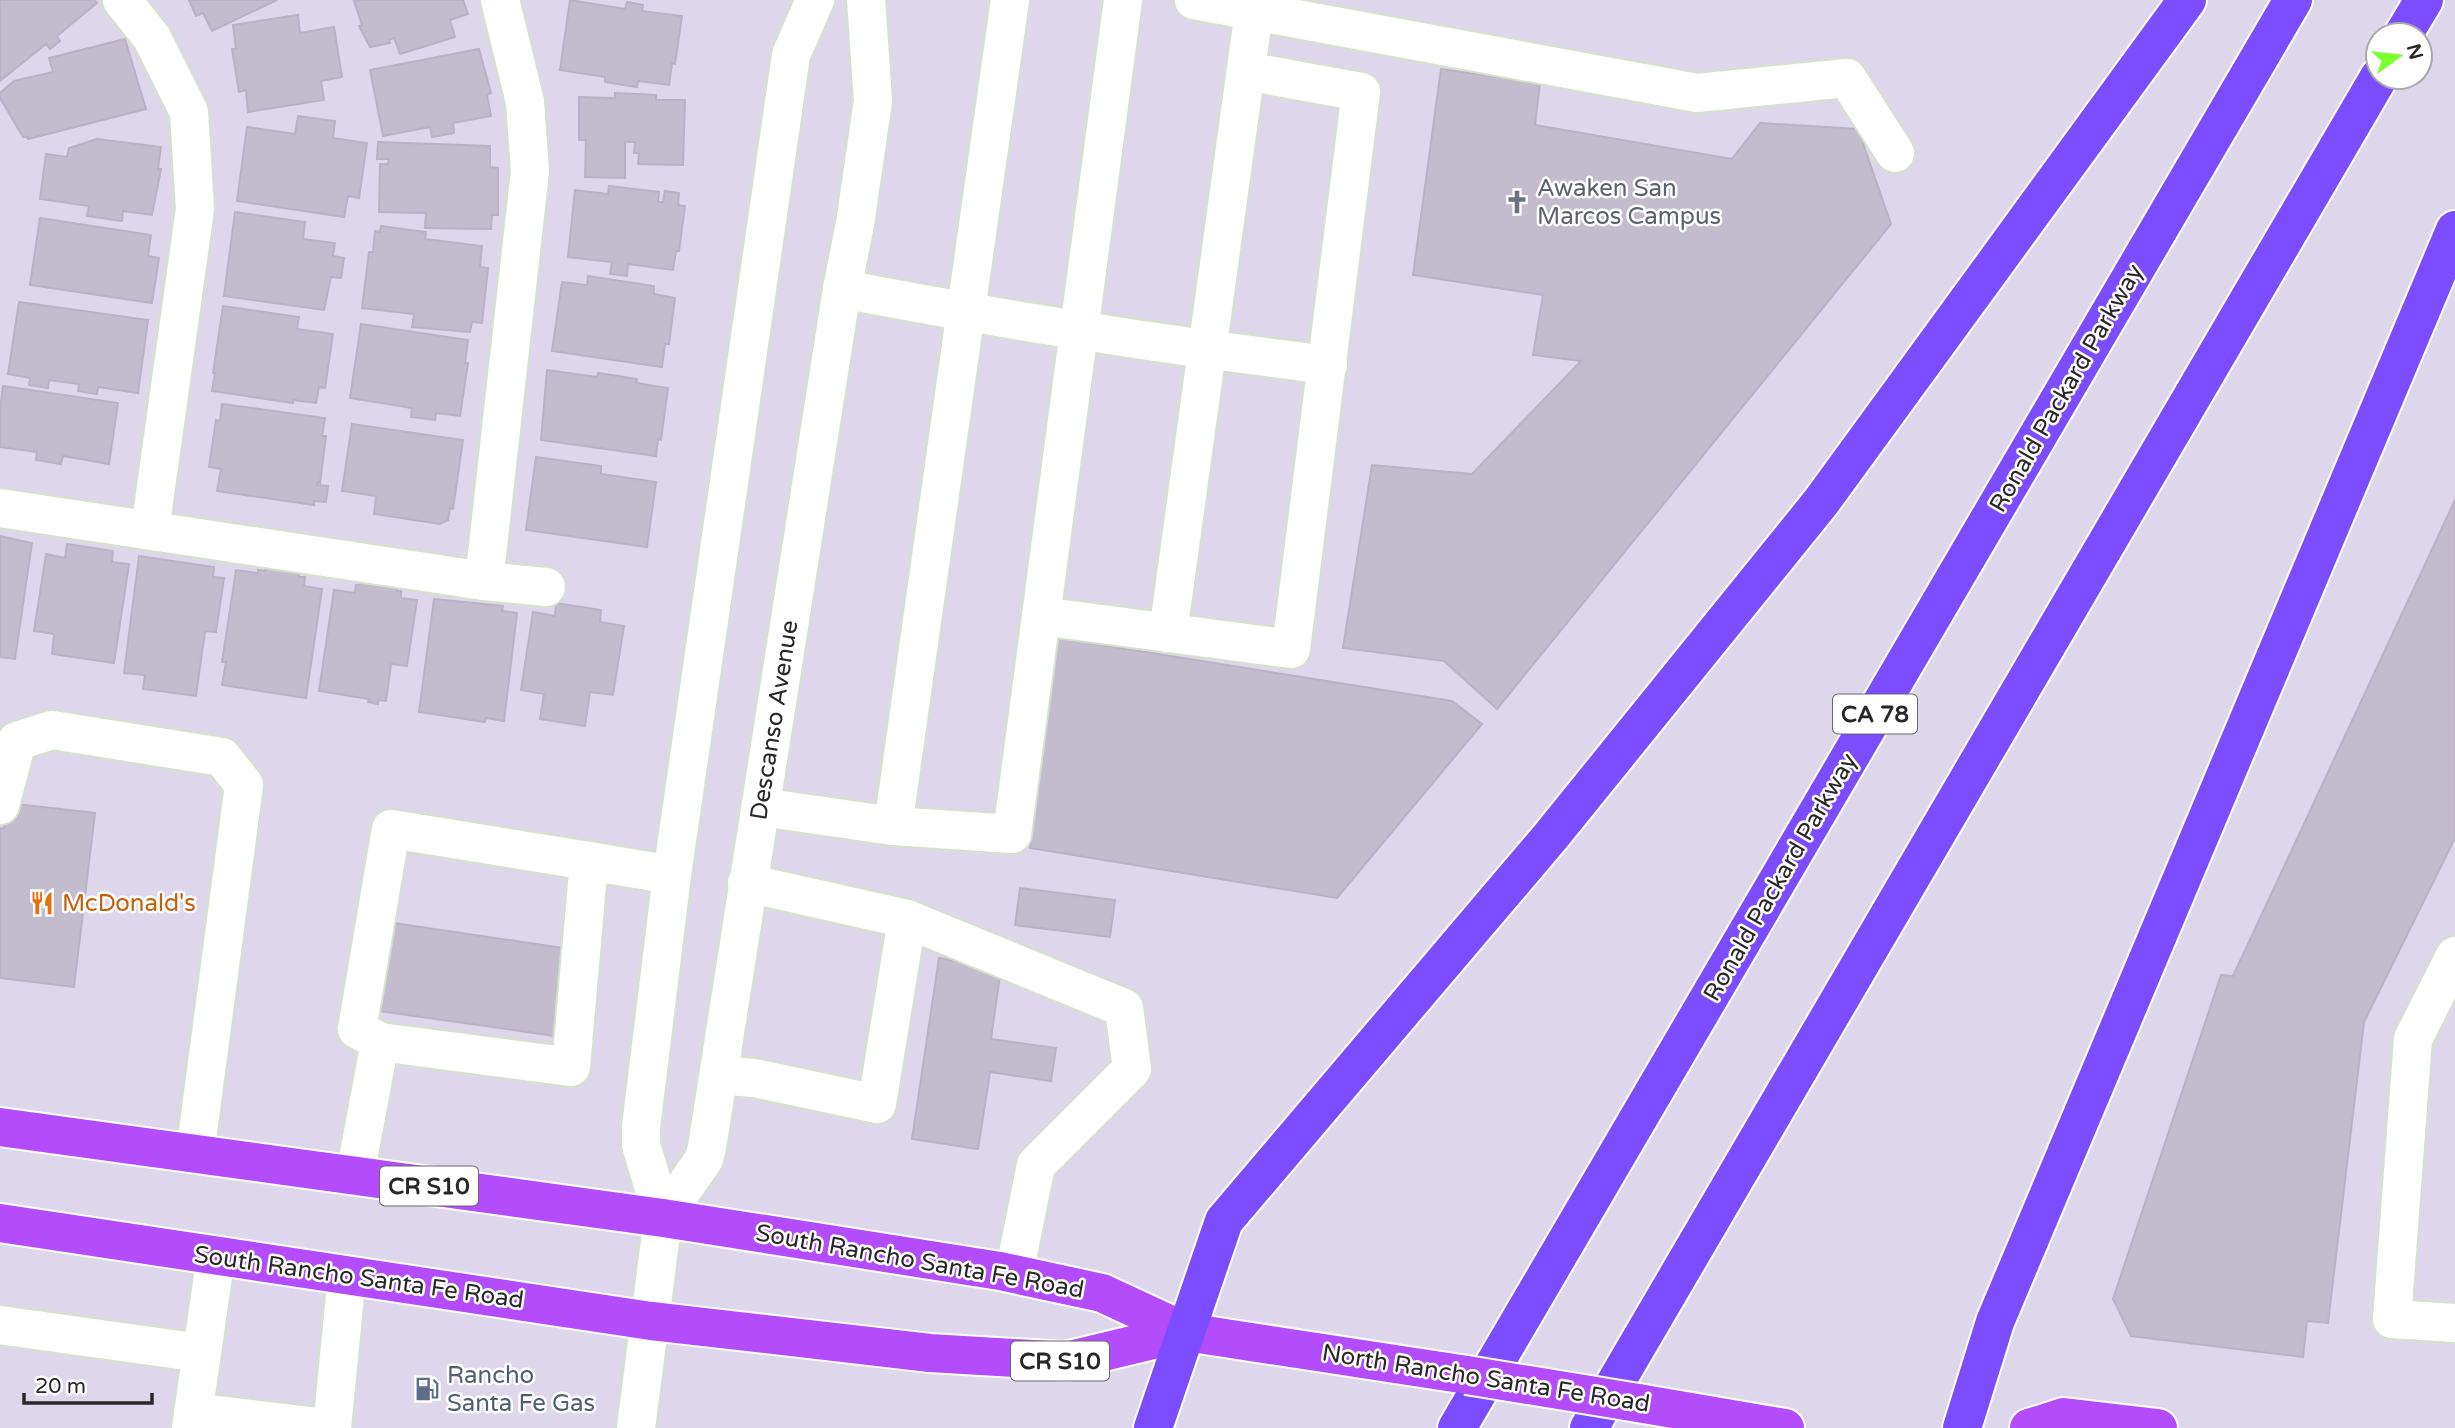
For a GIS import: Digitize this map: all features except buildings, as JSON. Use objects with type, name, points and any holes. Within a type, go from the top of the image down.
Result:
[{"type":"highway","points":[[1153,1428],[1224,1221],[1551,836],[1821,502],[2187,0]]},
{"type":"highway","name":"Ronald Packard Parkway","points":[[1457,1428],[2293,0]]},
{"type":"highway","points":[[2411,21],[2424,0]]},
{"type":"highway","points":[[1588,1428],[2371,91]]},
{"type":"highway","points":[[1962,1428],[2000,1309],[2455,230]]},
{"type":"main road","name":"South Rancho Santa Fe Road","points":[[0,1127],[663,1218],[1014,1274],[1102,1293],[1186,1332]]},
{"type":"main road","name":"South Rancho Santa Fe Road","points":[[0,1223],[651,1321],[930,1353],[1066,1361],[1186,1332]]},
{"type":"main road","name":"North Rancho Santa Fe Road","points":[[1186,1332],[1337,1353],[1785,1428]]},
{"type":"main road","points":[[2029,1428],[2064,1417],[2158,1428]]},
{"type":"street","points":[[122,0],[152,38],[189,112],[195,209],[150,530]]},
{"type":"street","points":[[484,581],[530,171],[525,102],[500,0]]},
{"type":"street","points":[[663,1218],[641,1145],[641,1127],[672,875],[791,55],[815,0]]},
{"type":"street","name":"Descanso Avenue","points":[[636,1428],[663,1218],[704,1158],[719,1075],[747,883],[873,101],[866,0]]},
{"type":"street","points":[[893,826],[1010,0]]},
{"type":"street","points":[[761,807],[893,826],[1012,834],[1123,0]]},
{"type":"street","points":[[1194,0],[1697,93],[1847,78],[1895,153]]},
{"type":"street","points":[[1168,633],[1254,11]]},
{"type":"street","points":[[1041,616],[1291,649],[1361,92],[1246,71]]},
{"type":"street","points":[[842,289],[1079,331],[1207,351],[1328,365]]},
{"type":"street","points":[[0,508],[484,581],[547,587]]},
{"type":"street","points":[[0,805],[17,741],[52,730],[222,757],[244,785],[195,1154]]},
{"type":"street","points":[[589,861],[571,1066],[380,1042],[357,1030],[391,829],[589,861],[672,875]]},
{"type":"street","points":[[747,883],[907,919],[1124,1009],[1132,1069],[1036,1165],[1014,1274]]},
{"type":"street","points":[[719,1075],[754,1078],[877,1104],[907,919]]},
{"type":"street","points":[[2455,956],[2413,1039],[2392,1319],[2455,1323]]},
{"type":"street","points":[[355,1175],[380,1042]]},
{"type":"street","points":[[216,1256],[192,1420],[330,1428],[347,1275]]},
{"type":"street","points":[[0,1325],[201,1353]]},
{"type":"place","name":"Awaken San Marcos Campus","points":[[1517,202]]},
{"type":"place","name":"McDonald's","points":[[42,903]]},
{"type":"place","name":"Rancho Santa Fe Gas","points":[[427,1389]]}]
